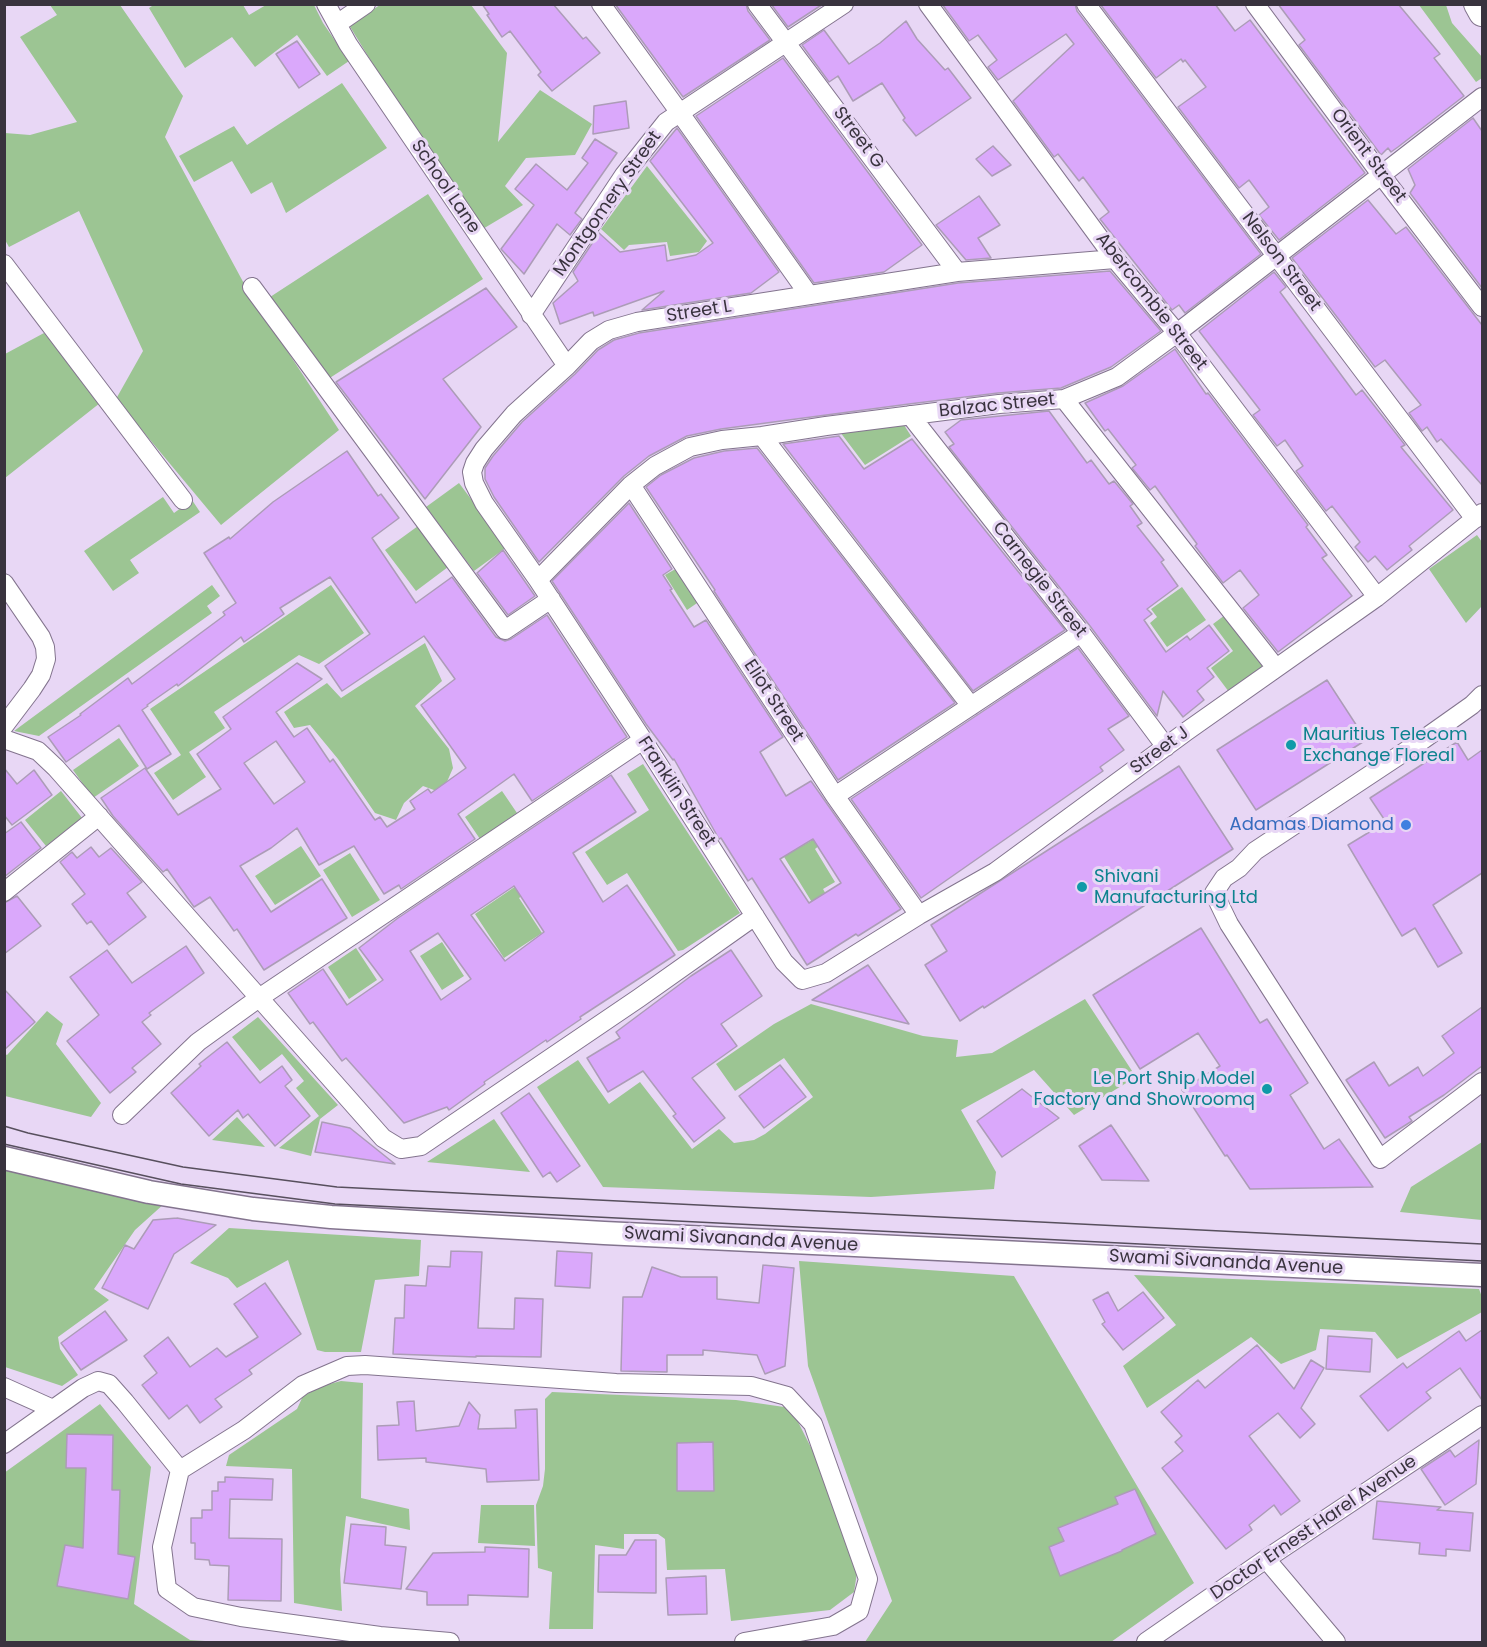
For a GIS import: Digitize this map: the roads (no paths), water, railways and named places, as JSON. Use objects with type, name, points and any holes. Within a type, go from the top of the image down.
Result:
[{"type":"main road","points":[[1477,4],[1482,13]]},
{"type":"street","name":"School Lane","points":[[326,4],[348,44],[567,366]]},
{"type":"street","points":[[337,24],[366,4]]},
{"type":"street","points":[[601,4],[809,295]]},
{"type":"street","name":"Street G","points":[[757,4],[957,272]]},
{"type":"street","name":"Montgomery Street","points":[[531,315],[624,175],[666,122],[844,4]]},
{"type":"street","name":"Abercombie Street","points":[[928,4],[1115,259],[1177,333],[1377,597]]},
{"type":"street","name":"Nelson Street","points":[[1086,4],[1276,255],[1479,516]]},
{"type":"street","name":"Orient Street","points":[[1255,4],[1482,307]]},
{"type":"street","name":"Balzac Street","points":[[538,580],[631,485],[655,466],[690,447],[722,440],[910,415],[1064,399],[1116,377],[1177,333],[1482,98]]},
{"type":"street","name":"Street L","points":[[538,580],[484,503],[474,483],[472,472],[484,449],[514,414],[591,341],[609,330],[638,322],[957,272],[1115,259]]},
{"type":"street","points":[[4,264],[183,500]]},
{"type":"street","points":[[252,286],[505,630],[550,599]]},
{"type":"street","points":[[1064,399],[1276,668]]},
{"type":"street","name":"Carnegie Street","points":[[910,415],[1081,633],[1166,747]]},
{"type":"street","points":[[762,436],[971,706]]},
{"type":"street","name":"Eliot Street","points":[[631,485],[835,796],[919,915]]},
{"type":"street","name":"Street J","points":[[826,973],[919,915],[995,872],[1377,597],[1479,516]]},
{"type":"street","name":"Franklin Street","points":[[538,580],[784,962],[802,980],[826,973]]},
{"type":"street","points":[[4,583],[41,637],[46,659],[33,689],[4,726]]},
{"type":"street","points":[[835,796],[1081,633]]},
{"type":"street","points":[[1482,695],[1472,705],[1424,739],[1255,851],[1239,868],[1224,878],[1214,893],[1234,934],[1380,1159],[1482,1082]]},
{"type":"street","points":[[4,739],[38,751],[99,816],[383,1138],[400,1149],[421,1146],[639,998],[755,915]]},
{"type":"street","points":[[122,1115],[198,1042],[259,998],[643,740]]},
{"type":"street","points":[[4,892],[99,816]]},
{"type":"street","name":"Swami Sivananda Avenue","points":[[4,1158],[149,1192],[253,1209],[342,1218],[616,1234],[1482,1275]]},
{"type":"street","points":[[450,1642],[357,1633],[241,1617],[193,1607],[167,1589],[162,1547],[180,1470],[244,1430],[303,1385],[347,1366],[365,1365],[616,1383],[751,1386],[787,1395],[813,1424],[868,1579],[859,1611],[833,1626],[744,1642]]},
{"type":"street","points":[[4,1444],[83,1388],[98,1381],[109,1384],[180,1470]]},
{"type":"street","points":[[4,1387],[53,1409]]},
{"type":"street","name":"Doctor Ernest Harel Avenue","points":[[1146,1642],[1482,1415]]},
{"type":"street","points":[[1266,1559],[1336,1642]]},
{"type":"tram line","points":[[4,1126],[183,1167],[337,1187],[1482,1244]]},
{"type":"tram line","points":[[4,1144],[181,1184],[335,1204],[1482,1261]]},
{"type":"place","name":"Mauritius Telecom Exchange Floreal","points":[[1291,745]]},
{"type":"place","name":"Adamas Diamond","points":[[1406,825]]},
{"type":"place","name":"Shivani Manufacturing Ltd","points":[[1082,887]]},
{"type":"place","name":"Le Port Ship Model Factory and Showroomq","points":[[1267,1089]]}]
